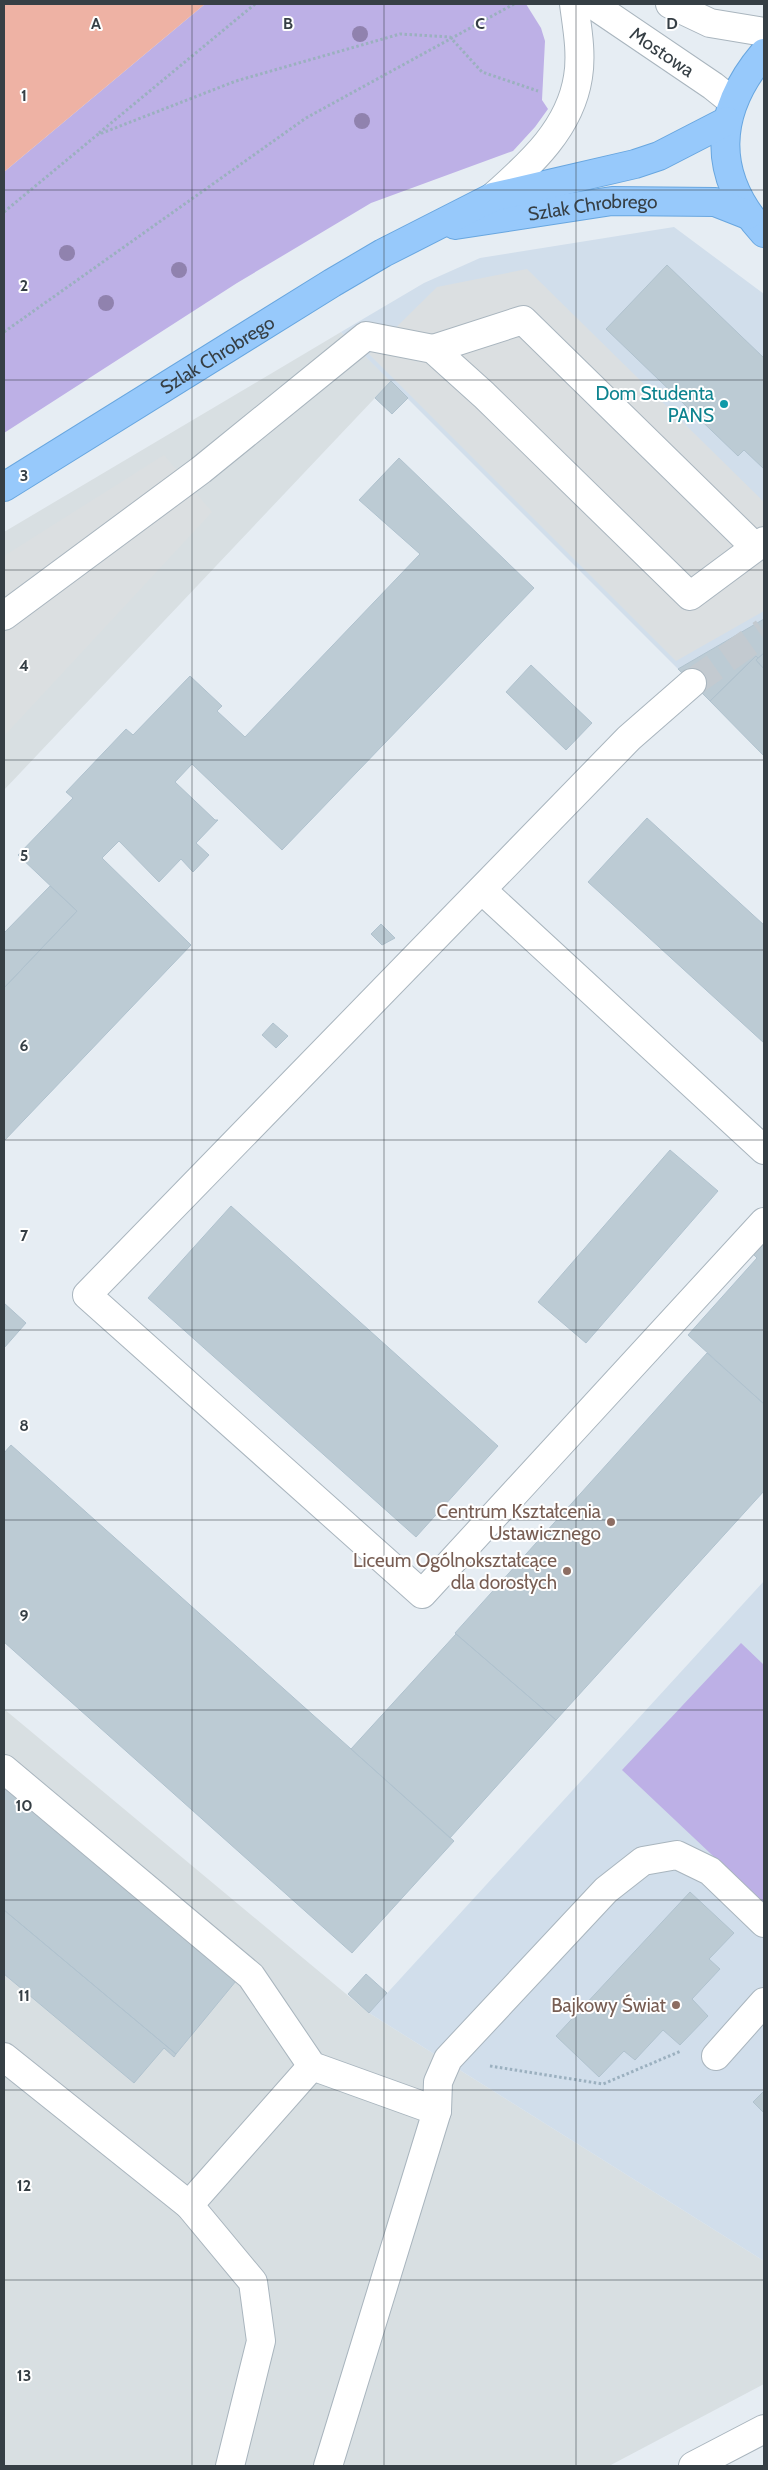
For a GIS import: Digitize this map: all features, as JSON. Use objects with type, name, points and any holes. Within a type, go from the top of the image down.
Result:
[{"type":"main road","points":[[756,224],[736,194],[728,171],[725,146],[730,111],[746,75],[764,53]]},
{"type":"main road","name":"Szlak Chrobrego","points":[[4,487],[382,253],[493,197],[635,164],[659,156],[730,111]]},
{"type":"main road","name":"Szlak Chrobrego","points":[[434,228],[612,201],[715,202],[756,224]]},
{"type":"street","points":[[493,197],[546,147],[566,115],[578,77],[579,46],[574,4]]},
{"type":"street","name":"Mostowa","points":[[592,4],[713,86],[730,111]]},
{"type":"street","points":[[670,4],[710,23],[764,32]]},
{"type":"street","points":[[4,616],[201,470],[366,336],[433,348],[523,320],[760,544],[690,596],[484,395],[433,348]]},
{"type":"street","points":[[692,683],[629,738],[87,1295],[422,1594],[764,1222]]},
{"type":"street","points":[[482,890],[764,1150]]},
{"type":"street","points":[[4,1769],[251,1976],[312,2066],[437,2111]]},
{"type":"street","points":[[328,2466],[437,2111],[438,2082],[448,2059],[606,1890],[642,1860],[677,1855],[710,1871],[764,1923]]},
{"type":"street","points":[[716,2056],[764,2002]]},
{"type":"street","points":[[6,2064],[189,2205],[253,2282],[261,2341],[230,2466]]},
{"type":"street","points":[[189,2205],[312,2066]]},
{"type":"street","points":[[693,2466],[764,2429]]},
{"type":"path","points":[[4,212],[255,4]]},
{"type":"path","points":[[4,332],[306,118],[450,37],[514,4]]},
{"type":"path","points":[[97,135],[236,81],[400,34],[450,37]]},
{"type":"path","points":[[448,2059],[603,2084],[684,2050],[695,2038],[716,2056]]},
{"type":"shaded area","points":[[4,4],[205,4],[4,172]]},
{"type":"shaded area","points":[[205,4],[526,4],[541,28],[545,41],[542,100],[548,109],[535,127],[513,151],[371,203],[237,283],[4,433],[4,172]]},
{"type":"shaded area","points":[[674,227],[764,294],[764,619],[678,669],[341,332],[424,283],[480,258]]},
{"type":"shaded area","points":[[527,269],[764,502],[764,611],[676,661],[369,354],[437,287]]},
{"type":"shaded area","points":[[341,332],[391,381],[4,790],[4,532]]},
{"type":"shaded area","points":[[164,455],[212,512],[4,736],[4,556]]},
{"type":"shaded area","points":[[764,1581],[764,2261],[369,2013]]},
{"type":"shaded area","points":[[741,1643],[764,1665],[764,1904],[622,1770]]},
{"type":"shaded area","points":[[4,1709],[369,2013],[764,2261],[764,2384],[609,2466],[4,2466]]},
{"type":"building","name":"Dom Studenta PANS","points":[[667,265],[764,358],[764,469],[744,450],[738,456],[606,329]]},
{"type":"building","points":[[391,381],[408,398],[392,414],[375,398]]},
{"type":"building","points":[[399,458],[534,588],[282,850],[192,764],[175,782],[215,820],[218,820],[196,843],[209,855],[193,872],[181,859],[159,882],[119,841],[102,858],[191,945],[4,1141],[4,988],[77,911],[18,855],[73,798],[66,792],[126,729],[133,735],[190,676],[222,706],[217,711],[245,737],[420,554],[359,500]]},
{"type":"building","points":[[764,619],[764,653],[758,658],[756,656],[710,701],[678,669]]},
{"type":"building","points":[[764,653],[764,669],[756,660]]},
{"type":"building","points":[[756,656],[758,658],[756,660],[764,669],[764,756],[710,701]]},
{"type":"building","points":[[531,665],[592,723],[566,750],[506,692]]},
{"type":"building","points":[[647,818],[764,925],[764,1043],[588,882]]},
{"type":"building","points":[[50,886],[77,911],[4,988],[4,933]]},
{"type":"building","points":[[381,924],[395,938],[382,945],[371,934]]},
{"type":"building","points":[[273,1023],[288,1036],[276,1048],[262,1035]]},
{"type":"building","points":[[670,1150],[718,1191],[586,1343],[538,1302]]},
{"type":"building","points":[[231,1206],[498,1446],[416,1537],[148,1298]]},
{"type":"building","points":[[758,1239],[764,1245],[764,1404],[688,1335],[757,1258],[748,1249]]},
{"type":"building","points":[[4,1303],[26,1323],[4,1348]]},
{"type":"building","points":[[707,1353],[764,1404],[764,1491],[556,1720],[455,1633]]},
{"type":"building","points":[[11,1445],[454,1841],[352,1953],[4,1642],[4,1453]]},
{"type":"building","points":[[456,1634],[556,1720],[450,1838],[351,1749]]},
{"type":"building","points":[[4,1786],[236,1981],[176,2054],[4,1910]]},
{"type":"building","points":[[690,1892],[734,1933],[709,1959],[720,1969],[692,1999],[708,2016],[680,2045],[663,2030],[635,2060],[624,2051],[599,2077],[556,2036]]},
{"type":"building","points":[[4,1910],[176,2054],[174,2057],[164,2048],[134,2083],[4,1974]]},
{"type":"building","points":[[366,1974],[387,1993],[369,2013],[348,1994]]},
{"type":"building","points":[[764,2091],[764,2113],[753,2102]]},
{"type":"tunnel","points":[[692,683],[764,632]]},
{"type":"place","name":"Dom Studenta PANS","points":[[724,404]]},
{"type":"place","name":"Centrum Kształcenia Ustawicznego","points":[[611,1522]]},
{"type":"place","name":"Liceum Ogólnokształcące dla dorosłych","points":[[567,1571]]},
{"type":"place","name":"Bajkowy Świat","points":[[676,2005]]}]
